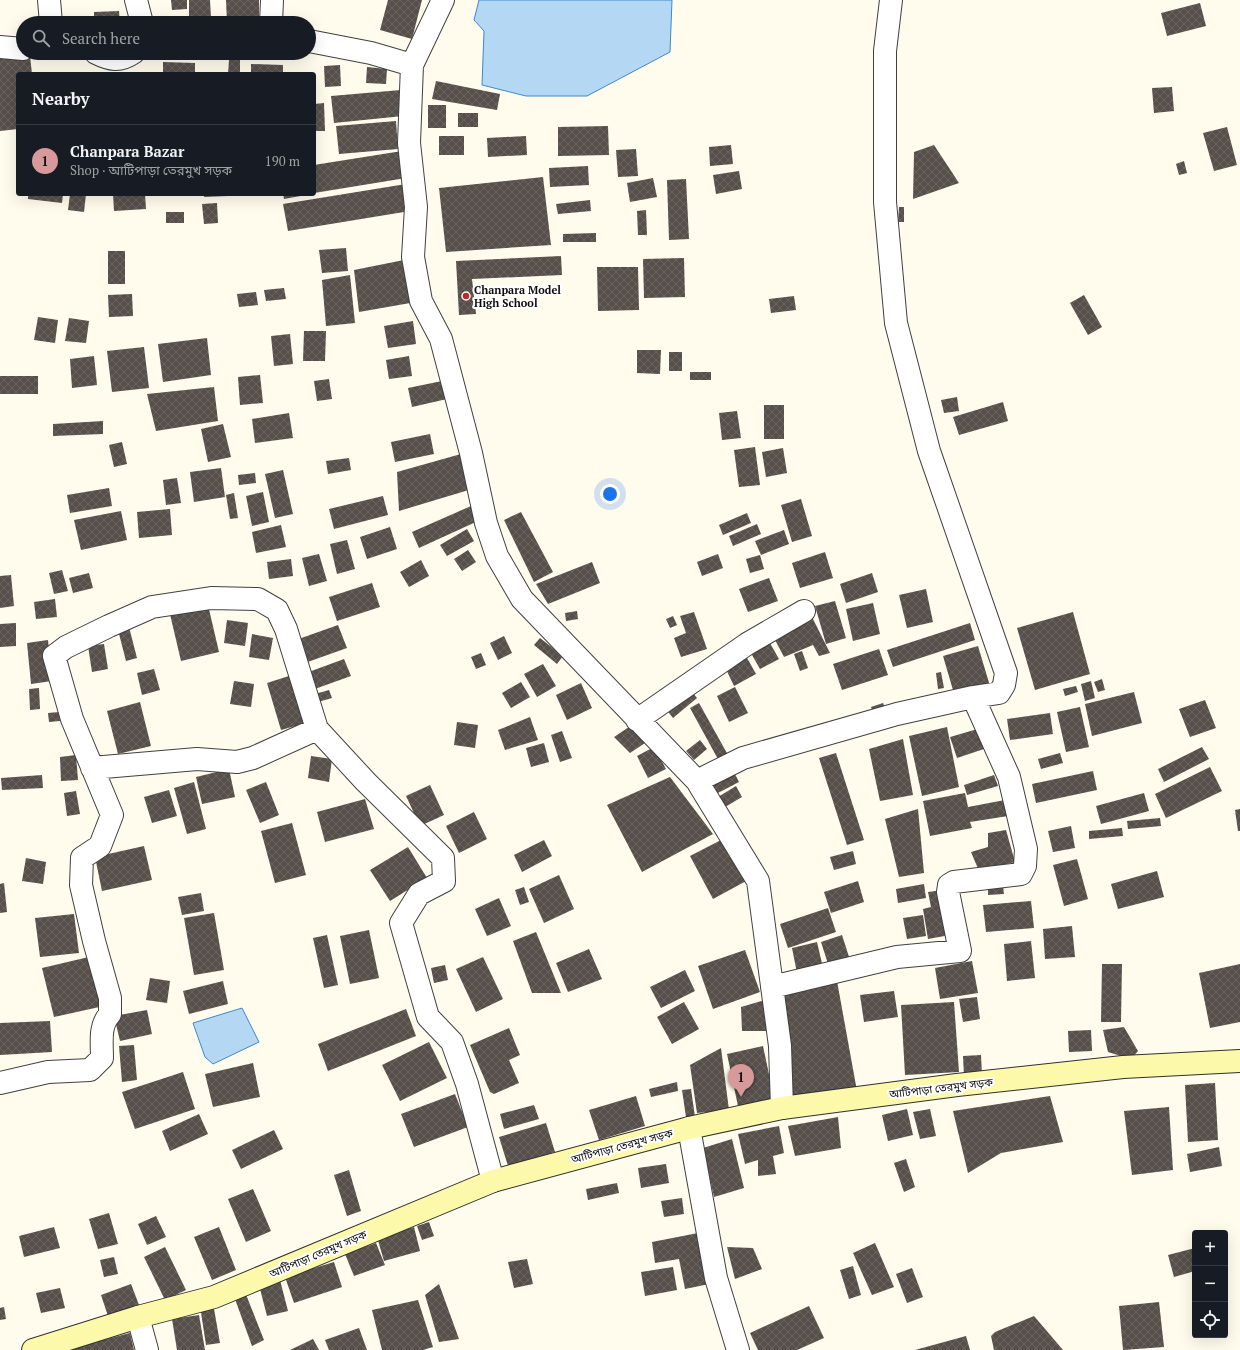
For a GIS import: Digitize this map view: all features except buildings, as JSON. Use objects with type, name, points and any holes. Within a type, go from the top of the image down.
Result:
[{"type":"main road","name":"আটিপাড়া তেরমুখ সড়ক","points":[[33,1350],[138,1317],[214,1297],[493,1181],[689,1128],[782,1108],[950,1086],[1107,1069],[1240,1061]]},
{"type":"street","points":[[49,0],[50,16]]},
{"type":"street","points":[[136,0],[140,16]]},
{"type":"street","points":[[271,16],[272,0]]},
{"type":"street","points":[[443,0],[412,65],[409,143],[416,207],[413,257],[421,301],[441,340],[471,453],[486,523],[497,556],[522,599],[697,781],[758,881],[780,1046],[782,1108]]},
{"type":"street","points":[[697,781],[743,758],[897,714],[973,697],[999,694],[1004,685],[1006,673],[929,451],[896,323],[885,202],[885,51],[891,0]]},
{"type":"street","points":[[316,42],[371,53],[412,65]]},
{"type":"street","points":[[0,47],[16,48]]},
{"type":"street","points":[[0,1083],[48,1072],[90,1070],[102,1058],[101,1035],[105,1020],[110,1014],[110,998],[94,941],[81,885],[82,858],[100,846],[112,815],[72,719],[54,656],[66,648],[109,626],[152,607],[210,598],[258,599],[277,610],[286,629],[317,729],[366,782],[443,858],[444,882],[419,894],[401,923],[428,1017],[452,1042],[467,1084],[493,1181]]},
{"type":"street","points":[[637,720],[747,644],[804,611]]},
{"type":"street","points":[[772,987],[897,957],[960,951],[948,892],[948,885],[954,882],[1021,874],[1025,866],[1026,849],[1009,777],[973,697]]},
{"type":"street","points":[[92,768],[197,759],[237,762],[253,758],[317,729]]},
{"type":"street","points":[[689,1128],[716,1278],[738,1350]]},
{"type":"street","points":[[138,1317],[147,1350]]},
{"type":"water","points":[[479,0],[672,0],[670,52],[587,96],[526,96],[482,85],[484,31],[474,20]]},
{"type":"water","points":[[242,1008],[259,1042],[213,1064],[205,1057],[193,1023]]},
{"type":"place","name":"Chanpara Model High School","points":[[466,296]]},
{"type":"place","name":"Chanpara Bazar","points":[[741,1097]]}]
